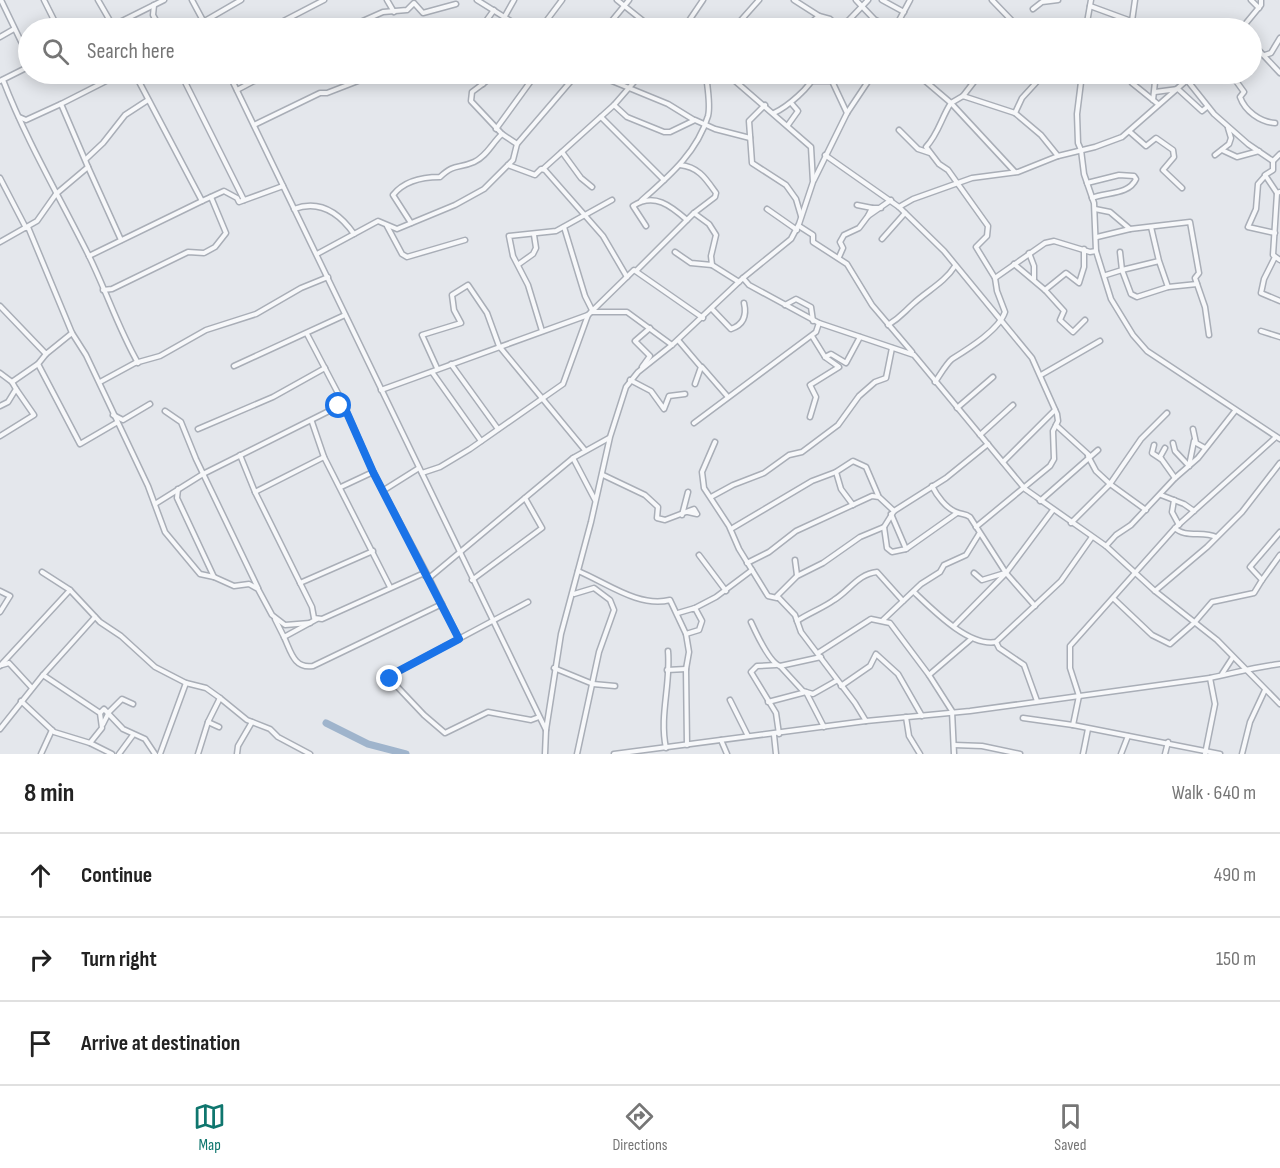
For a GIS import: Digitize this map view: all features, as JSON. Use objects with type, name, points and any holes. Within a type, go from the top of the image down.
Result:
[{"type":"street","points":[[1,0],[18,37]]},
{"type":"street","points":[[44,0],[53,18]]},
{"type":"street","points":[[98,0],[108,18]]},
{"type":"street","points":[[128,18],[164,0]]},
{"type":"street","points":[[192,0],[201,18]]},
{"type":"street","points":[[210,18],[241,0]]},
{"type":"street","points":[[289,18],[324,0]]},
{"type":"street","points":[[387,0],[394,12]]},
{"type":"street","points":[[477,0],[508,18]]},
{"type":"street","points":[[505,16],[514,0]]},
{"type":"street","points":[[548,18],[562,0]]},
{"type":"street","points":[[617,0],[639,18]]},
{"type":"street","points":[[614,18],[629,0]]},
{"type":"street","points":[[691,18],[703,0]]},
{"type":"street","points":[[743,18],[759,0]]},
{"type":"street","points":[[794,0],[824,18]]},
{"type":"street","points":[[856,0],[873,18]]},
{"type":"street","points":[[850,18],[868,0]]},
{"type":"street","points":[[882,0],[904,12]]},
{"type":"street","points":[[900,18],[910,0]]},
{"type":"street","points":[[992,0],[1009,18]]},
{"type":"street","points":[[1033,9],[1045,1],[1058,0]]},
{"type":"street","points":[[1088,18],[1091,0]]},
{"type":"street","points":[[1132,18],[1135,0]]},
{"type":"street","points":[[1251,0],[1259,8]]},
{"type":"street","points":[[1251,18],[1259,8],[1261,0]]},
{"type":"street","points":[[367,18],[407,10],[415,1],[423,13],[456,4]]},
{"type":"street","points":[[154,5],[155,18]]},
{"type":"street","points":[[1090,6],[1124,18]]},
{"type":"street","points":[[488,18],[494,10]]},
{"type":"street","points":[[142,11],[153,15]]},
{"type":"street","points":[[0,37],[14,29]]},
{"type":"street","points":[[1265,55],[1271,53],[1280,38]]},
{"type":"street","points":[[1262,52],[1280,73]]},
{"type":"street","points":[[18,72],[1,81],[89,256],[138,363]]},
{"type":"street","points":[[23,128],[26,120],[100,84]]},
{"type":"street","points":[[140,84],[202,201]]},
{"type":"street","points":[[186,84],[244,200]]},
{"type":"street","points":[[234,84],[546,730]]},
{"type":"street","points":[[237,90],[248,84]]},
{"type":"street","points":[[254,125],[320,93],[327,93],[350,84]]},
{"type":"street","points":[[483,84],[472,92],[471,101],[496,129],[517,144]]},
{"type":"street","points":[[496,129],[529,84]]},
{"type":"street","points":[[317,254],[378,221],[386,222],[390,228],[397,229],[481,192],[513,160],[517,144],[568,84]]},
{"type":"street","points":[[618,84],[668,104],[694,120],[750,138]]},
{"type":"street","points":[[508,165],[535,175],[614,105],[631,84]]},
{"type":"street","points":[[646,225],[633,206],[680,165],[704,124],[708,112],[707,84]]},
{"type":"street","points":[[739,84],[811,147],[813,182]]},
{"type":"street","points":[[774,113],[792,104],[802,89],[809,84]]},
{"type":"street","points":[[833,84],[847,112]]},
{"type":"street","points":[[638,372],[703,318],[741,280],[780,250],[798,228],[825,154],[847,112],[866,84]]},
{"type":"street","points":[[929,84],[951,103],[1016,172]]},
{"type":"street","points":[[935,382],[951,360],[970,348],[1000,321],[1005,312],[995,279],[976,247],[987,236],[988,226],[948,170],[926,147],[937,136],[944,114],[951,103],[963,96],[972,84]]},
{"type":"street","points":[[1015,113],[1022,98],[1035,84]]},
{"type":"street","points":[[1073,725],[1079,696],[1070,668],[1070,646],[1177,526],[1278,438],[1147,351],[1133,335],[1112,299],[1106,275],[1096,251],[1095,209],[1087,183],[1082,150],[1078,143],[1077,114],[1081,84]]},
{"type":"street","points":[[1133,84],[1158,104]]},
{"type":"street","points":[[1153,100],[1155,84]]},
{"type":"street","points":[[899,207],[913,199],[976,177],[1016,172],[1058,156],[1105,144],[1130,132],[1158,104],[1183,84]]},
{"type":"street","points":[[1190,84],[1207,106],[1227,125],[1273,161]]},
{"type":"street","points":[[1238,84],[1244,92],[1240,97],[1243,105],[1265,122],[1275,123]]},
{"type":"street","points":[[1155,92],[1178,89],[1202,111],[1207,106]]},
{"type":"street","points":[[963,96],[1015,113],[1041,135],[1058,156]]},
{"type":"street","points":[[86,159],[103,143],[125,115],[148,100]]},
{"type":"street","points":[[61,104],[61,110],[86,159],[121,240]]},
{"type":"street","points":[[788,125],[797,115],[796,107],[792,104]]},
{"type":"street","points":[[614,105],[627,117],[664,132],[670,132],[694,120]]},
{"type":"street","points":[[765,105],[749,121],[752,163],[786,185],[796,199],[802,217]]},
{"type":"street","points":[[18,117],[26,120]]},
{"type":"street","points":[[601,117],[664,180]]},
{"type":"street","points":[[1215,155],[1231,138],[1227,125]]},
{"type":"street","points":[[899,130],[918,149],[930,153]]},
{"type":"street","points":[[1130,132],[1146,146],[1156,138],[1173,150],[1174,156],[1163,170],[1182,188]]},
{"type":"street","points":[[411,223],[393,195],[398,189],[426,176],[440,177],[448,168],[473,163],[489,150],[502,134]]},
{"type":"street","points":[[1072,152],[1078,143]]},
{"type":"street","points":[[1222,150],[1237,157],[1259,151]]},
{"type":"street","points":[[562,152],[581,178],[592,188]]},
{"type":"street","points":[[825,154],[891,200],[905,213],[955,266],[1027,350],[1041,375],[1058,421],[1053,431],[1054,459],[1026,489],[976,527]]},
{"type":"street","points":[[1275,233],[1248,227],[1256,209],[1258,184],[1273,170],[1273,161],[1280,154]]},
{"type":"street","points":[[513,160],[518,168]]},
{"type":"street","points":[[384,490],[420,471],[440,467],[563,384],[590,313],[716,193],[695,168],[680,165]]},
{"type":"street","points":[[0,242],[41,216],[56,194],[88,167]]},
{"type":"street","points":[[543,169],[603,236],[627,276]]},
{"type":"street","points":[[1087,183],[1119,175],[1134,176],[1136,179],[1125,190],[1103,193],[1092,198]]},
{"type":"street","points":[[1265,176],[1279,192],[1273,255],[1277,258],[1264,279],[1261,292],[1280,301]]},
{"type":"street","points":[[0,178],[27,227],[72,333],[101,384],[138,363],[160,356],[206,330],[255,314],[301,288],[328,277]]},
{"type":"street","points":[[89,256],[224,191],[237,198],[239,202],[283,186]]},
{"type":"street","points":[[103,290],[110,290],[188,252],[204,253],[215,247],[226,233],[211,197]]},
{"type":"street","points":[[868,216],[891,200]]},
{"type":"street","points":[[542,331],[519,264],[513,256],[509,236],[534,235],[564,227],[612,201]]},
{"type":"street","points":[[640,201],[664,202],[687,220]]},
{"type":"street","points":[[857,205],[881,208]]},
{"type":"street","points":[[294,209],[302,206],[334,211],[341,216],[354,234]]},
{"type":"street","points":[[839,256],[843,248],[840,242],[844,235],[859,228],[873,208]]},
{"type":"street","points":[[767,209],[813,235],[813,242],[839,256],[851,268],[872,305],[1026,489],[1106,546],[1155,591],[1217,640],[1280,704]]},
{"type":"street","points":[[1095,209],[1110,212],[1130,229]]},
{"type":"street","points":[[694,213],[709,224],[716,235],[711,256],[712,265]]},
{"type":"street","points":[[882,239],[905,213]]},
{"type":"street","points":[[386,222],[402,254],[407,257],[465,240]]},
{"type":"street","points":[[1097,237],[1130,229],[1190,222],[1199,273],[1195,278],[1205,307],[1209,335]]},
{"type":"street","points":[[564,227],[590,313]]},
{"type":"street","points":[[1151,227],[1168,287]]},
{"type":"street","points":[[519,264],[533,254],[536,248],[534,235]]},
{"type":"street","points":[[995,279],[1045,243],[1054,241],[1096,251]]},
{"type":"street","points":[[1045,290],[1066,273],[1079,284],[1084,267],[1084,249]]},
{"type":"street","points":[[675,252],[691,263],[712,265],[813,321],[915,355]]},
{"type":"street","points":[[1120,252],[1122,270],[1133,296],[1137,297],[1168,287],[1197,284]]},
{"type":"street","points":[[1029,254],[1034,266],[1034,280]]},
{"type":"street","points":[[1020,260],[1020,271]]},
{"type":"street","points":[[1106,275],[1159,261]]},
{"type":"street","points":[[1014,264],[1045,290],[1064,311],[1060,320],[1073,332],[1085,320]]},
{"type":"street","points":[[888,325],[903,316],[911,305],[946,277],[955,266]]},
{"type":"street","points":[[637,270],[703,318]]},
{"type":"street","points":[[437,368],[422,335],[462,323],[451,300],[452,295],[466,285],[470,286],[487,313],[499,346],[584,449]]},
{"type":"street","points":[[107,299],[110,290]]},
{"type":"street","points":[[784,306],[796,298],[811,307],[813,321]]},
{"type":"street","points":[[712,309],[731,329],[742,322],[744,303]]},
{"type":"street","points":[[0,306],[46,354]]},
{"type":"street","points":[[381,390],[590,313],[621,310],[635,316],[672,345]]},
{"type":"street","points":[[234,366],[345,315]]},
{"type":"street","points":[[694,423],[812,336],[819,323]]},
{"type":"street","points":[[545,754],[554,668],[610,437],[630,380],[651,356],[635,342],[650,328]]},
{"type":"street","points":[[1262,331],[1280,338]]},
{"type":"street","points":[[12,382],[38,364],[46,354],[72,333]]},
{"type":"street","points":[[307,334],[343,404],[373,472],[459,639]]},
{"type":"street","points":[[810,417],[816,397],[810,385],[839,367],[825,357],[812,336]]},
{"type":"street","points":[[825,357],[831,354],[846,363],[860,337]]},
{"type":"street","points":[[678,340],[728,397]]},
{"type":"street","points":[[1041,375],[1100,340]]},
{"type":"street","points":[[711,497],[733,485],[764,473],[789,455],[802,452],[838,425],[859,396],[875,382],[886,378],[892,348]]},
{"type":"street","points":[[86,355],[155,504],[165,532],[196,571],[204,577],[214,577],[234,586],[249,584],[258,589]]},
{"type":"street","points":[[38,364],[80,444],[116,423]]},
{"type":"street","points":[[451,364],[498,429]]},
{"type":"street","points":[[695,384],[701,367]]},
{"type":"street","points":[[198,429],[273,397],[325,368]]},
{"type":"street","points":[[432,372],[481,441]]},
{"type":"street","points":[[0,374],[12,382],[34,415],[0,436]]},
{"type":"street","points":[[957,408],[993,376]]},
{"type":"street","points":[[630,380],[651,391],[664,409],[669,396],[685,394]]},
{"type":"street","points":[[0,406],[8,402],[16,389]]},
{"type":"street","points":[[113,415],[123,420],[150,404]]},
{"type":"street","points":[[155,504],[203,474],[312,422],[343,404]]},
{"type":"street","points":[[980,435],[1013,405]]},
{"type":"street","points":[[1003,462],[1055,410]]},
{"type":"street","points":[[165,411],[181,422],[203,474],[295,662],[305,667],[313,666],[442,604]]},
{"type":"street","points":[[1106,546],[1146,510],[1189,466],[1235,411]]},
{"type":"street","points":[[1071,523],[1110,484],[1141,438],[1167,413]]},
{"type":"street","points":[[312,422],[324,457],[390,587]]},
{"type":"street","points":[[1056,424],[1089,456],[1096,471],[1146,510]]},
{"type":"street","points":[[1189,466],[1194,441],[1193,429]]},
{"type":"street","points":[[429,578],[584,449],[610,437]]},
{"type":"street","points":[[1194,441],[1205,448]]},
{"type":"street","points":[[715,442],[702,472],[704,488],[768,596],[777,598],[793,613],[801,632],[866,721]]},
{"type":"street","points":[[1173,442],[1175,450],[1189,466]]},
{"type":"street","points":[[957,513],[906,549],[892,552],[887,548],[884,527],[892,512],[932,486],[988,444]]},
{"type":"street","points":[[1155,445],[1152,453],[1161,459],[1175,478]]},
{"type":"street","points":[[1161,459],[1160,454],[1165,448]]},
{"type":"street","points":[[1040,501],[1098,450]]},
{"type":"street","points":[[240,455],[314,618],[318,619]]},
{"type":"street","points":[[255,492],[313,460],[324,457]]},
{"type":"street","points":[[573,458],[596,501]]},
{"type":"street","points":[[730,529],[812,481],[836,472],[854,461],[866,467],[878,496],[892,512],[906,549]]},
{"type":"street","points":[[1155,591],[1242,512],[1280,463]]},
{"type":"street","points":[[341,487],[373,472]]},
{"type":"street","points":[[836,472],[841,489],[853,505]]},
{"type":"street","points":[[602,474],[650,499],[658,507],[657,518],[665,520],[688,512]]},
{"type":"street","points":[[932,486],[940,498],[957,513],[967,514],[1006,573],[1035,606]]},
{"type":"street","points":[[178,488],[177,498],[214,577]]},
{"type":"street","points":[[682,515],[688,492]]},
{"type":"street","points":[[1161,495],[1194,511]]},
{"type":"street","points":[[747,563],[769,552],[796,531],[872,496],[878,496]]},
{"type":"street","points":[[472,580],[542,528],[525,498]]},
{"type":"street","points":[[1174,500],[1172,512],[1177,526],[1184,534],[1202,533],[1216,537]]},
{"type":"street","points":[[954,626],[1006,573],[1053,510]]},
{"type":"street","points":[[777,598],[778,593],[797,576],[822,563],[860,537],[884,527]]},
{"type":"street","points":[[1262,580],[1250,567],[1280,531]]},
{"type":"street","points":[[883,620],[930,577],[940,572],[944,565],[966,555],[979,534]]},
{"type":"street","points":[[914,592],[954,626],[965,632],[970,639],[988,644],[996,642],[1060,581],[1071,562],[1092,537]]},
{"type":"street","points":[[300,583],[373,551]]},
{"type":"street","points":[[699,555],[726,591]]},
{"type":"street","points":[[1114,599],[1147,632],[1167,644],[1194,623],[1212,602],[1254,593],[1280,555]]},
{"type":"street","points":[[795,560],[797,576]]},
{"type":"street","points":[[678,613],[693,609],[726,591],[752,570]]},
{"type":"street","points":[[578,571],[637,599],[657,603],[670,600],[686,634],[688,652],[686,669],[687,745]]},
{"type":"street","points":[[42,572],[70,590],[95,617],[155,667],[186,683],[206,688],[252,722],[266,727],[278,737],[310,754]]},
{"type":"street","points":[[797,621],[833,601],[861,576],[870,573],[877,572],[903,601]]},
{"type":"street","points":[[974,573],[982,580],[1006,573]]},
{"type":"street","points":[[284,637],[310,622],[419,574],[429,578]]},
{"type":"street","points":[[573,594],[594,588],[614,606],[608,633],[599,652],[577,754]]},
{"type":"street","points":[[1,665],[70,590]]},
{"type":"street","points":[[0,591],[10,596],[0,612]]},
{"type":"street","points":[[528,602],[393,674],[390,679],[445,733],[488,712],[531,720],[539,717]]},
{"type":"street","points":[[686,634],[699,630],[702,625],[696,609],[693,609]]},
{"type":"street","points":[[272,615],[285,625],[310,622]]},
{"type":"street","points":[[0,729],[43,675],[95,617]]},
{"type":"street","points":[[776,754],[776,713],[751,672],[757,666],[778,665],[820,655],[871,619],[883,620],[890,624],[929,675],[952,711],[954,754]]},
{"type":"street","points":[[752,622],[761,644],[806,693],[824,727]]},
{"type":"street","points":[[929,675],[970,639]]},
{"type":"street","points":[[996,642],[999,648],[1024,665],[1037,701]]},
{"type":"street","points":[[666,748],[662,724],[667,697],[668,651]]},
{"type":"street","points":[[841,686],[870,666],[876,654],[898,674],[922,716]]},
{"type":"street","points":[[1221,675],[1233,657]]},
{"type":"street","points":[[1,665],[9,663],[32,688]]},
{"type":"street","points":[[615,754],[1079,696],[1210,678],[1234,674],[1244,668],[1280,664]]},
{"type":"street","points":[[554,668],[593,684],[615,686]]},
{"type":"street","points":[[667,670],[686,669]]},
{"type":"street","points":[[43,675],[100,713],[102,726]]},
{"type":"street","points":[[1206,752],[1215,704],[1210,678]]},
{"type":"street","points":[[768,702],[819,691],[836,681]]},
{"type":"street","points":[[160,754],[186,683]]},
{"type":"street","points":[[1242,754],[1250,722],[1265,690]]},
{"type":"street","points":[[198,754],[208,722],[220,698]]},
{"type":"street","points":[[90,743],[109,712],[122,699],[133,704]]},
{"type":"street","points":[[730,700],[747,736]]},
{"type":"street","points":[[21,701],[52,730],[90,743],[112,754]]},
{"type":"street","points":[[100,713],[104,709],[109,712],[123,729],[145,739],[155,754]]},
{"type":"street","points":[[906,717],[909,736],[920,754]]},
{"type":"street","points":[[1023,718],[1168,742],[1220,754]]},
{"type":"street","points":[[208,722],[219,727]]},
{"type":"street","points":[[237,754],[238,746],[252,722]]},
{"type":"street","points":[[1083,754],[1088,729]]},
{"type":"street","points":[[40,754],[52,730]]},
{"type":"street","points":[[119,754],[133,735]]},
{"type":"street","points":[[1120,754],[1128,736]]},
{"type":"street","points":[[721,740],[727,754]]},
{"type":"street","points":[[1165,754],[1168,742]]},
{"type":"street","points":[[954,745],[982,746],[1020,754]]},
{"type":"waterway","points":[[326,723],[368,744],[406,754]]},
{"type":"route","points":[[339,406],[343,404],[373,472],[459,639],[393,674],[390,679]]}]
